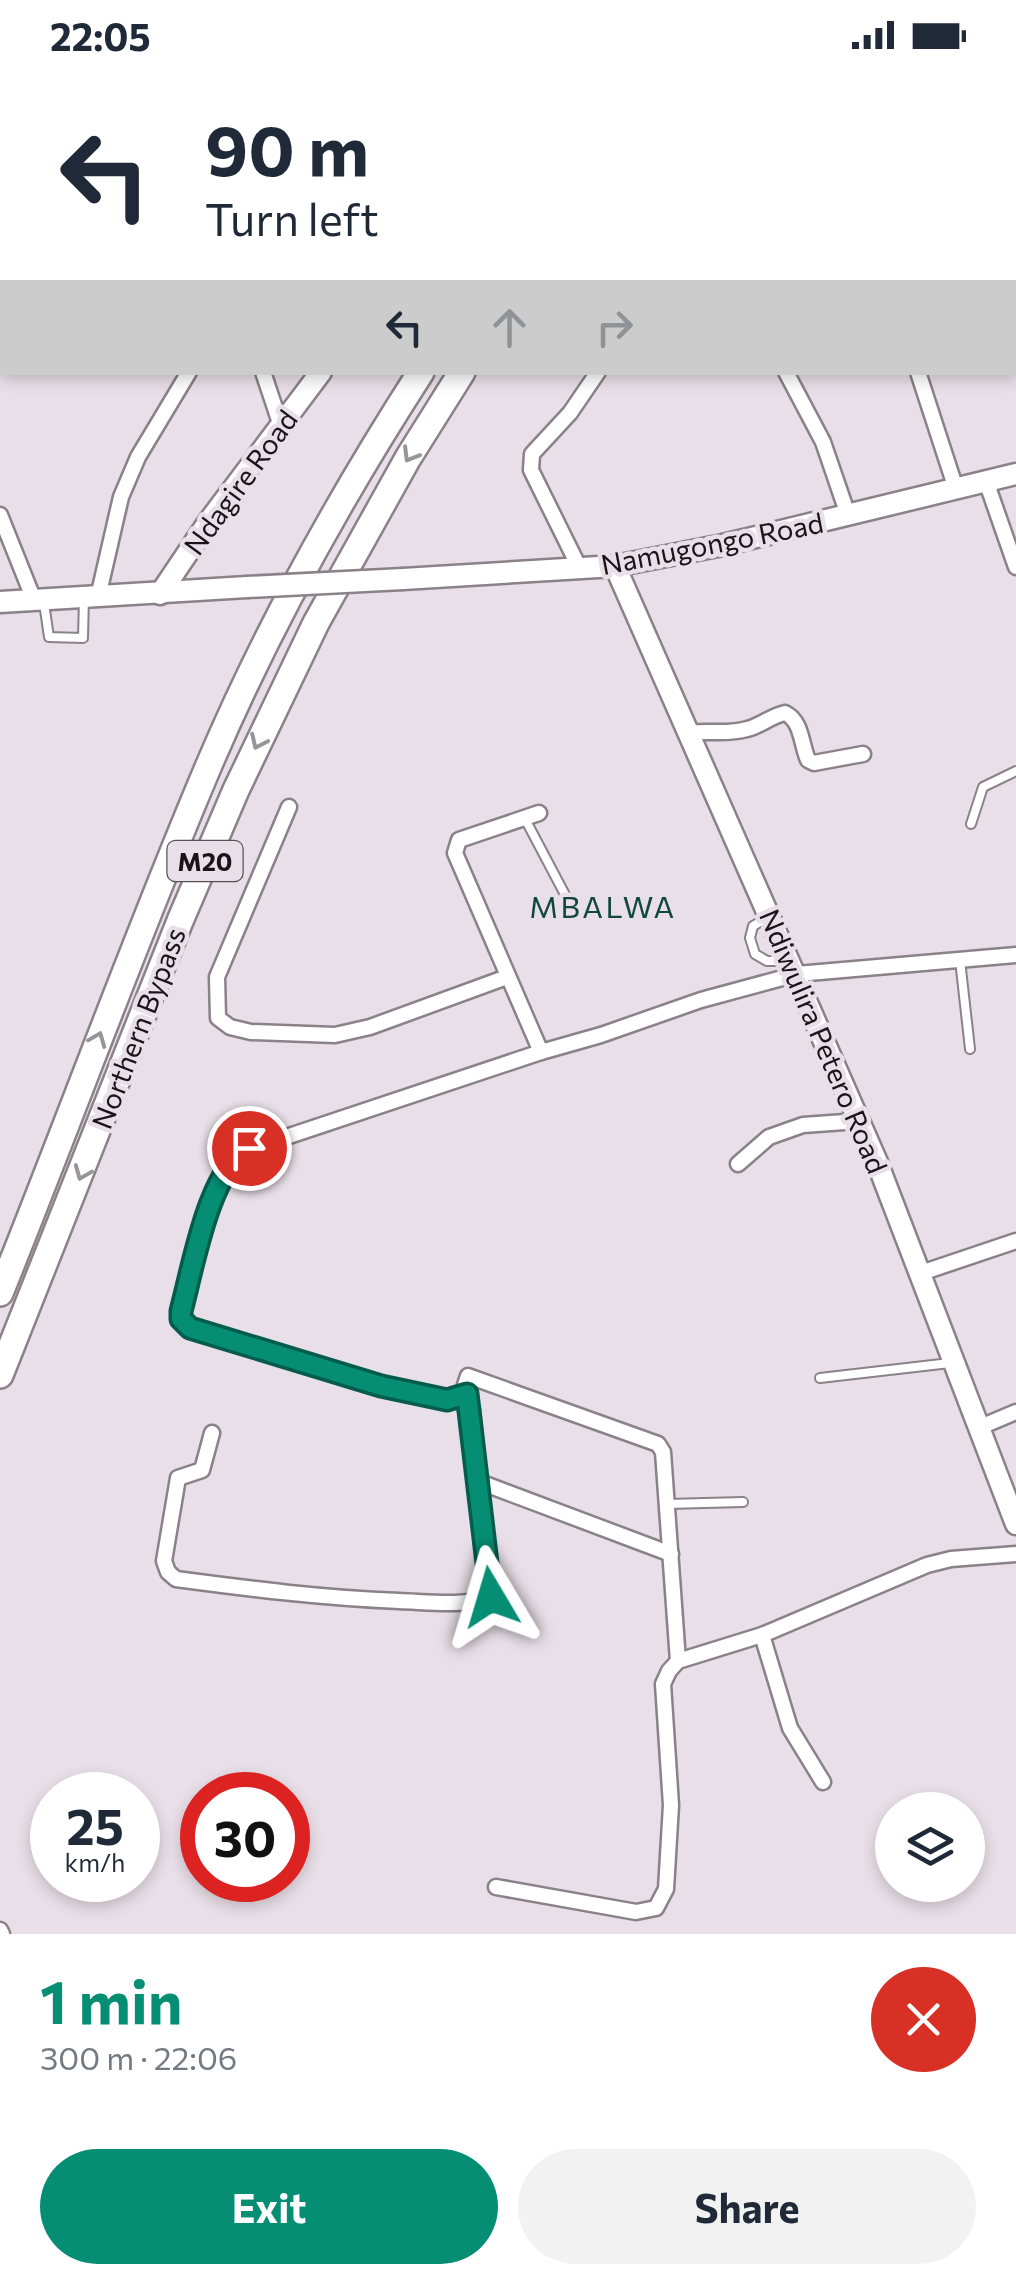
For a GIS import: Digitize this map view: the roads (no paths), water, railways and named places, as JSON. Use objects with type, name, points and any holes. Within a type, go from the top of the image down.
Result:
[{"type":"highway","name":"Northern Bypass","points":[[0,1293],[210,762],[276,626],[379,438],[419,375]]},
{"type":"highway","name":"Northern Bypass","points":[[0,1374],[180,921],[244,774],[316,623],[408,458],[460,375]]},
{"type":"street","points":[[91,597],[121,497],[138,457],[187,375]]},
{"type":"street","points":[[264,375],[281,426]]},
{"type":"street","name":"Ndagire Road","points":[[160,594],[209,521],[319,375]]},
{"type":"street","points":[[580,569],[530,461],[596,375]]},
{"type":"street","points":[[788,375],[823,442],[848,515]]},
{"type":"street","points":[[919,375],[956,489]]},
{"type":"street","name":"Namugongo Road","points":[[160,594],[615,566],[724,545],[1016,474]]},
{"type":"street","points":[[986,482],[1016,567]]},
{"type":"street","points":[[0,515],[38,599]]},
{"type":"street","name":"Ndiwulira Petero Road","points":[[615,566],[859,1120],[922,1273],[1016,1524]]},
{"type":"street","points":[[0,602],[160,594]]},
{"type":"street","points":[[690,733],[722,734],[748,729],[785,713],[792,716],[801,733],[808,760],[814,763],[863,754]]},
{"type":"street","points":[[289,808],[217,977],[218,1018],[230,1027],[251,1032],[334,1035],[370,1027],[507,978]]},
{"type":"street","points":[[532,815],[470,834],[459,840],[455,852],[541,1052]]},
{"type":"street","points":[[467,1394],[447,1400],[362,1381],[184,1325],[181,1311],[220,1177],[238,1154],[794,967],[1016,955]]},
{"type":"street","points":[[738,1164],[770,1137],[802,1125],[859,1120]]},
{"type":"street","points":[[922,1273],[1016,1241]]},
{"type":"street","points":[[212,1433],[202,1470],[178,1478],[164,1562],[176,1579],[306,1597],[477,1602],[491,1597],[465,1378],[658,1444],[663,1452],[678,1661],[663,1684],[671,1805],[662,1901],[647,1912],[636,1912],[496,1887]]},
{"type":"street","points":[[978,1428],[1016,1412]]},
{"type":"street","points":[[477,1480],[671,1554]]},
{"type":"street","points":[[678,1661],[762,1635],[927,1565],[951,1559],[1016,1554]]},
{"type":"street","points":[[762,1635],[790,1728],[824,1782]]},
{"type":"lane","points":[[38,599],[48,637],[83,638],[91,597]]},
{"type":"lane","points":[[971,824],[984,787],[1016,771]]},
{"type":"lane","points":[[532,815],[571,906]]},
{"type":"lane","points":[[771,915],[753,926],[750,938],[754,954],[794,967]]},
{"type":"lane","points":[[960,960],[970,1049]]},
{"type":"lane","points":[[820,1378],[954,1362]]},
{"type":"lane","points":[[667,1504],[743,1502]]},
{"type":"district","name":"MBALWA","points":[[603,905]]}]
